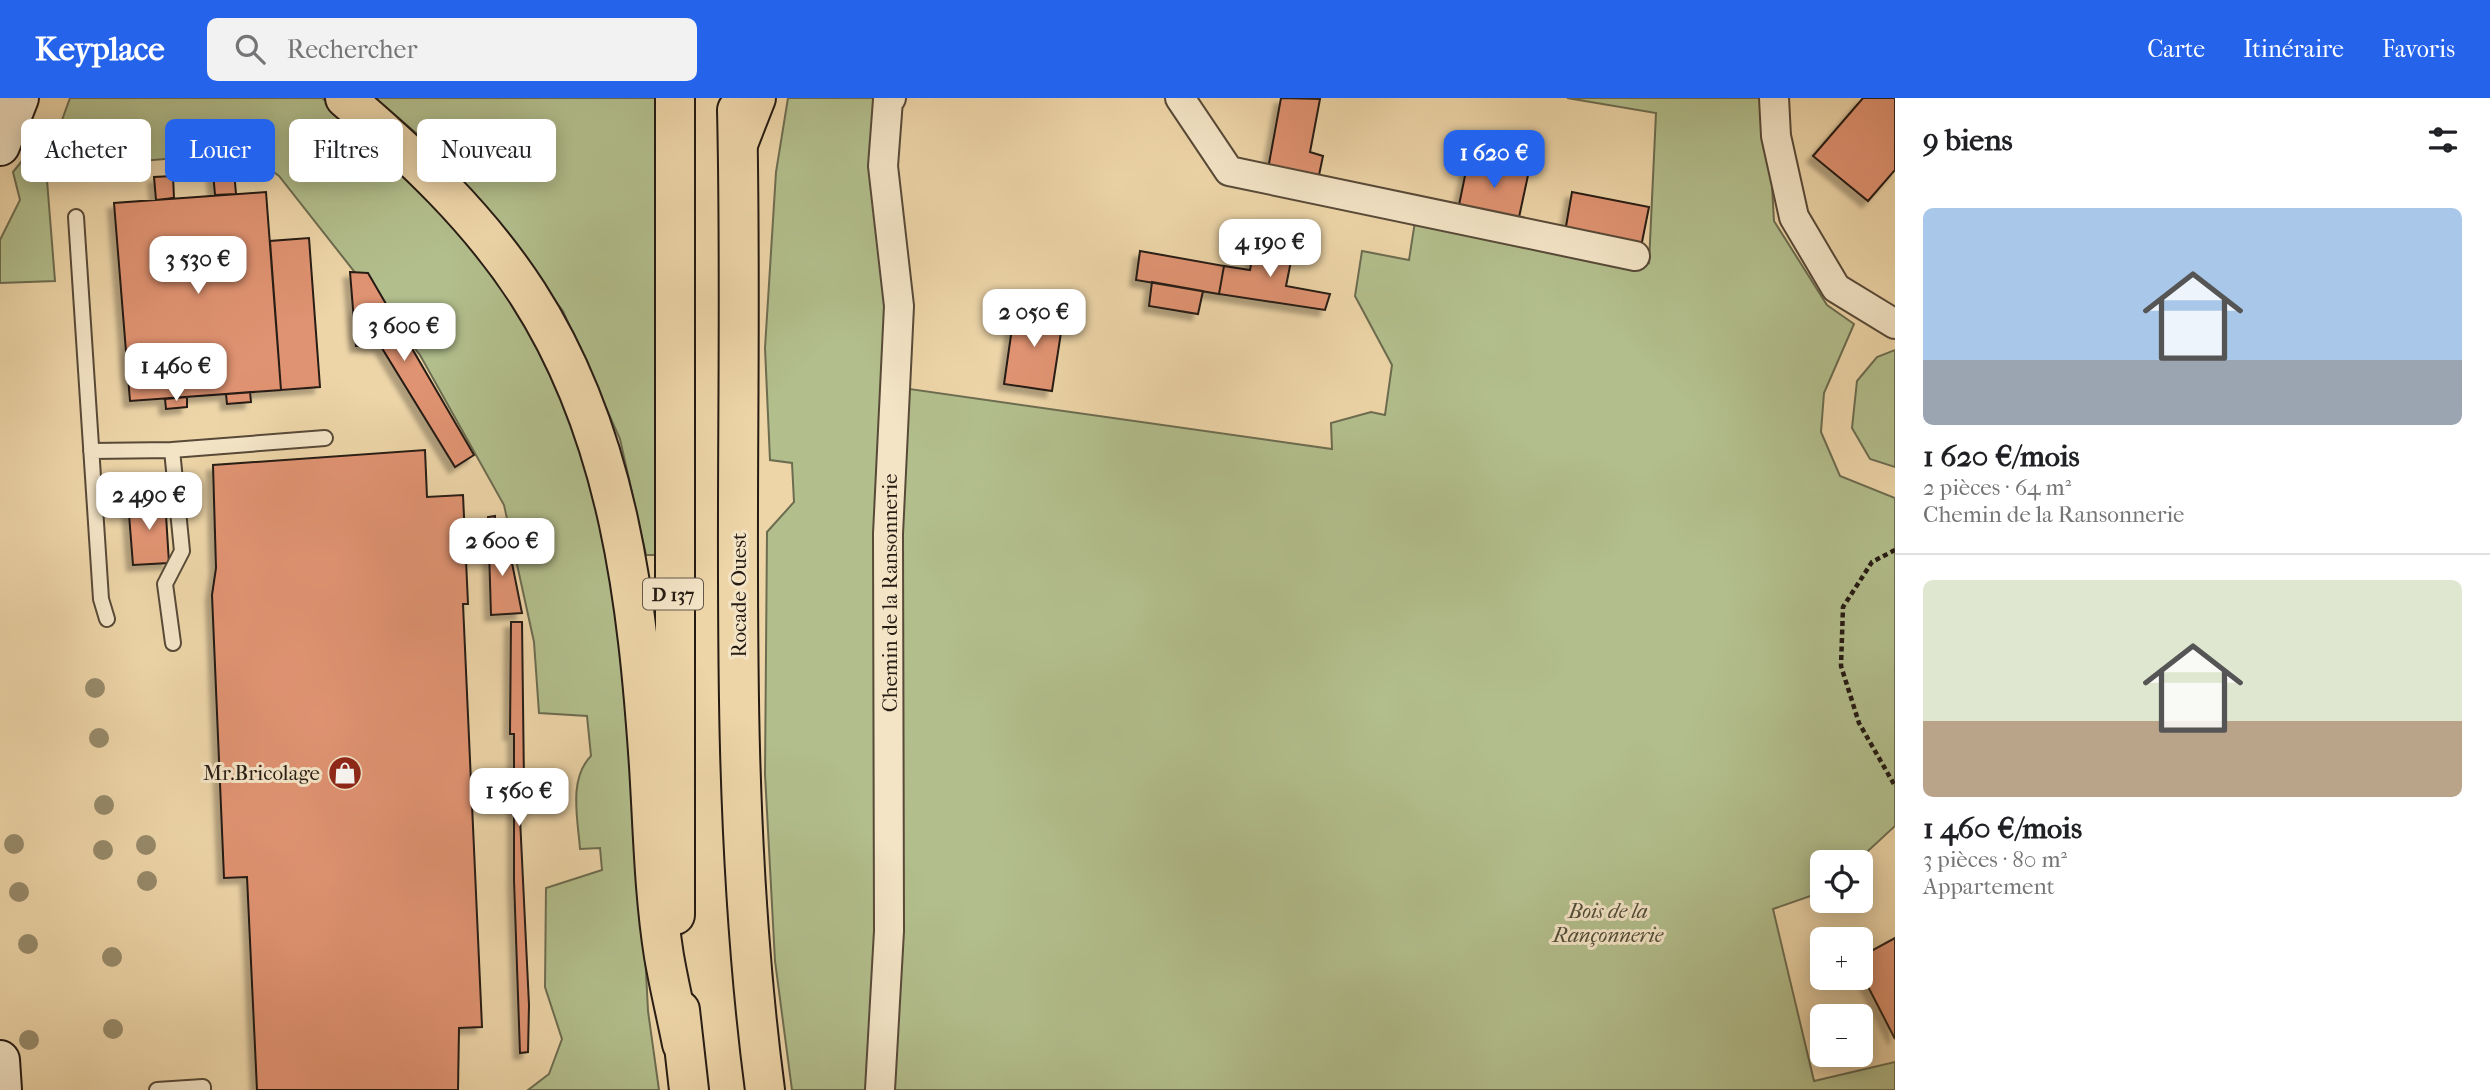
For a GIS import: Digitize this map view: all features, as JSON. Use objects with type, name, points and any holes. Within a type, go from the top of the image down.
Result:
[{"type":"main road","points":[[345,98],[450,195],[492,244],[528,294],[557,343],[591,423],[620,529],[639,637],[664,954],[682,1044]]},
{"type":"main road","name":"D 137","points":[[675,98],[674,898],[682,1044],[689,1090]]},
{"type":"main road","name":"Rocade Ouest","points":[[737,98],[739,659],[744,898],[765,1090]]},
{"type":"main road","points":[[738,144],[756,98]]},
{"type":"street","points":[[0,146],[19,98]]},
{"type":"street","name":"Chemin de la Ransonnerie","points":[[880,1090],[889,930],[888,534],[899,306],[883,166],[888,100],[891,98]]},
{"type":"street","points":[[1180,98],[1229,171],[1635,256]]},
{"type":"street","points":[[1774,98],[1776,136],[1794,217],[1836,288],[1895,324]]},
{"type":"street","points":[[0,1060],[2,1090]]},
{"type":"lane","points":[[76,217],[101,599],[107,620]]},
{"type":"lane","points":[[91,450],[172,450],[325,438]]},
{"type":"lane","points":[[172,450],[182,551],[165,584],[173,643]]},
{"type":"lane","points":[[156,1090],[203,1087],[203,1090]]},
{"type":"path","points":[[1895,550],[1872,562],[1843,607],[1840,666],[1859,723],[1895,786]]},
{"type":"green space","points":[[70,98],[322,98],[347,119],[289,119],[289,182],[403,182],[403,170],[472,244],[545,344],[606,524],[636,777],[648,1011],[659,1090],[528,1090],[549,1074],[562,1039],[545,987],[546,888],[602,870],[600,848],[580,849],[576,800],[579,776],[591,756],[587,716],[539,713],[534,642],[504,505],[420,355],[275,173],[275,119],[165,119],[165,159],[151,160],[151,119],[62,119]]},
{"type":"green space","points":[[375,98],[664,98],[664,240],[655,555],[646,555],[620,439],[563,311],[461,182],[556,182],[556,119],[417,119],[417,134],[403,119]]},
{"type":"green space","name":"Bois de la Rançonnerie","points":[[788,98],[891,98],[895,387],[1332,449],[1331,423],[1371,412],[1385,415],[1392,365],[1355,296],[1362,251],[1409,260],[1416,215],[1649,263],[1656,113],[1567,98],[1767,98],[1774,221],[1827,305],[1854,324],[1824,393],[1821,432],[1840,476],[1895,498],[1895,826],[1869,850],[1810,850],[1810,896],[1773,909],[1814,1081],[1895,1062],[1895,1090],[792,1090],[775,961],[765,774],[767,532],[794,502],[792,463],[770,460],[765,348],[776,172]]},
{"type":"green space","points":[[21,162],[21,182],[47,182],[55,281],[0,283],[0,240],[20,200],[13,172]]},
{"type":"green space","points":[[1895,350],[1895,467],[1870,459],[1852,428],[1857,381],[1877,357]]},
{"type":"building","points":[[1281,98],[1320,99],[1310,152],[1323,156],[1318,180],[1268,169]]},
{"type":"building","points":[[1863,98],[1895,98],[1895,170],[1868,201],[1813,156]]},
{"type":"building","points":[[1468,161],[1509,170],[1510,161],[1530,166],[1518,222],[1458,210]]},
{"type":"building","points":[[165,176],[165,182],[173,182],[174,198],[156,200],[154,177]]},
{"type":"building","points":[[214,182],[235,182],[236,194],[215,195]]},
{"type":"building","points":[[266,192],[281,390],[130,401],[114,203]]},
{"type":"building","points":[[1572,192],[1649,207],[1641,247],[1565,232]]},
{"type":"building","points":[[309,238],[320,387],[281,390],[270,241]]},
{"type":"building","points":[[1256,239],[1294,246],[1286,286],[1330,294],[1325,310],[1219,294],[1224,266],[1250,270]]},
{"type":"building","points":[[1140,251],[1224,266],[1219,294],[1136,280]]},
{"type":"building","points":[[350,272],[368,273],[474,455],[455,467],[380,345],[356,346]]},
{"type":"building","points":[[1152,282],[1203,291],[1198,314],[1149,306]]},
{"type":"building","points":[[1015,307],[1064,313],[1052,391],[1004,384]]},
{"type":"building","points":[[250,392],[251,402],[227,404],[226,394]]},
{"type":"building","points":[[187,397],[187,407],[166,409],[165,399]]},
{"type":"building","name":"Mr.Bricolage","points":[[425,450],[427,497],[463,495],[468,604],[463,604],[482,1027],[459,1028],[458,1090],[257,1090],[247,877],[224,878],[212,595],[216,568],[213,465]]},
{"type":"building","points":[[165,499],[169,563],[133,565],[128,502]]},
{"type":"building","points":[[495,516],[496,549],[509,548],[522,613],[491,615],[488,517]]},
{"type":"building","points":[[511,622],[522,622],[524,783],[520,818],[529,1005],[528,1052],[520,1053],[514,880],[514,734],[510,734]]},
{"type":"building","points":[[1895,938],[1895,1039],[1870,990],[1873,990],[1873,950]]},
{"type":"place","name":"Mr.Bricolage","points":[[345,773]]}]
